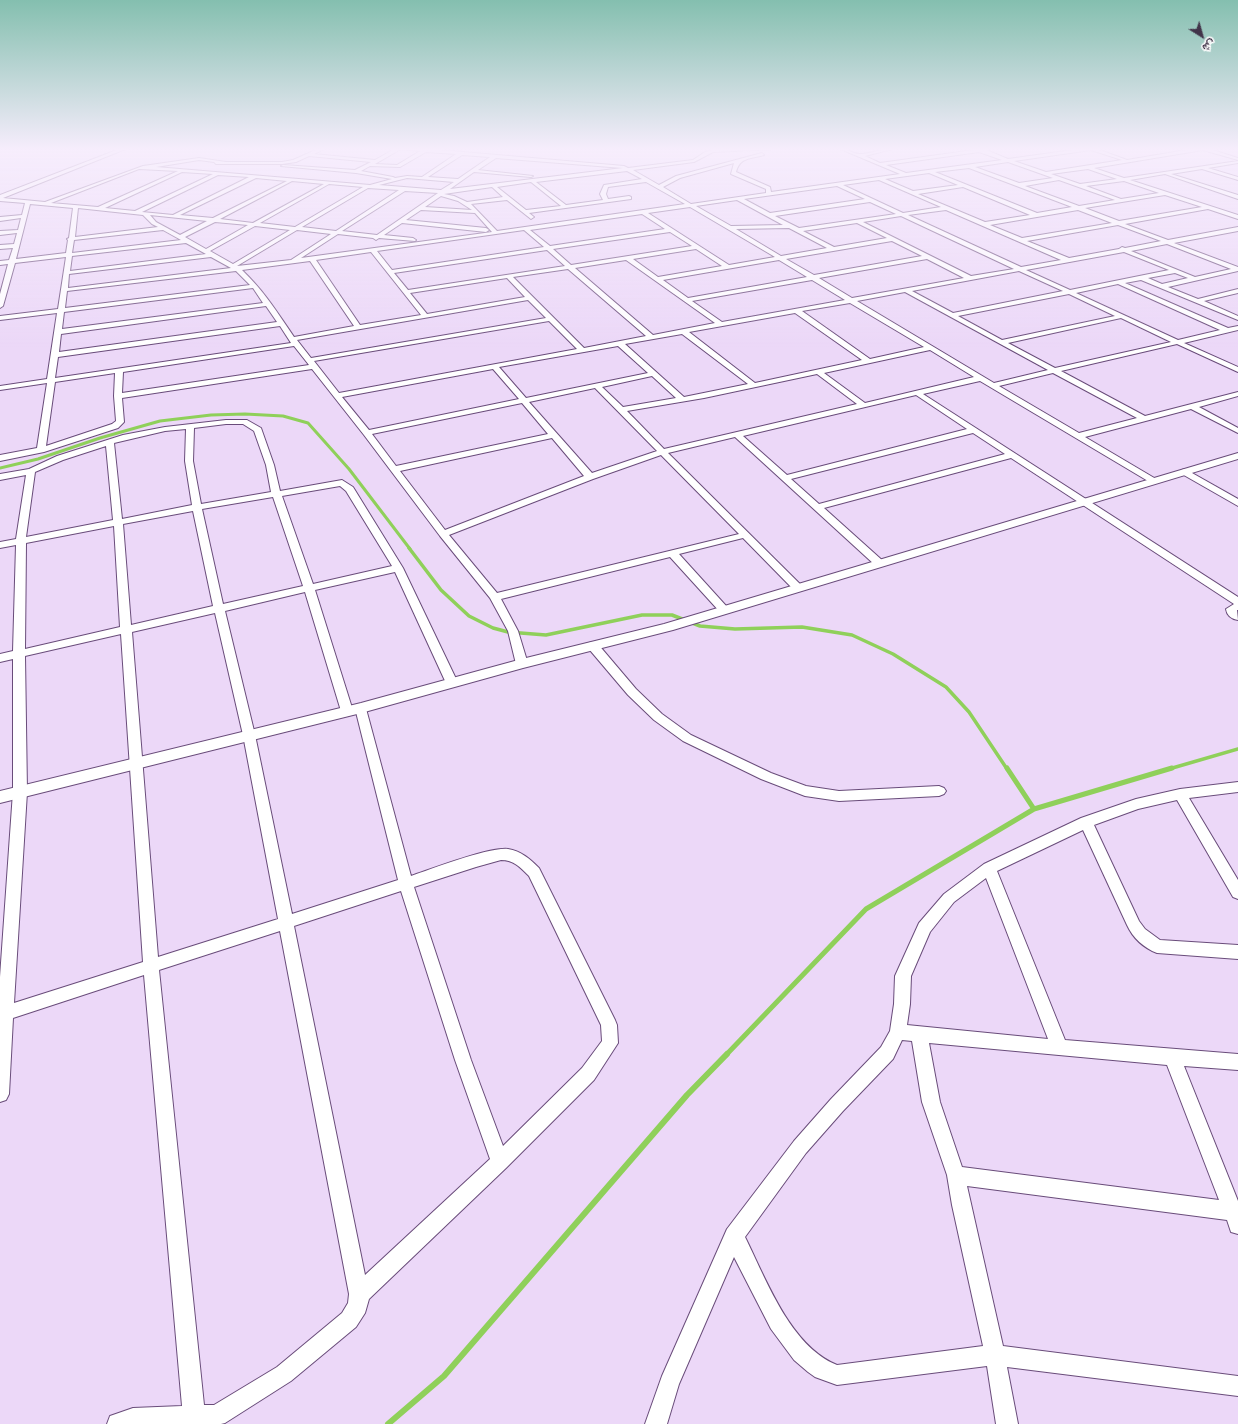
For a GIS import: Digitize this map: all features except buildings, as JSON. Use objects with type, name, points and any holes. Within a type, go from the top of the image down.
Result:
[{"type":"street","points":[[41,450],[75,214]]},
{"type":"street","points":[[142,214],[154,223],[235,268],[255,286],[269,304],[294,342],[338,395],[443,534],[495,597],[513,631],[522,664]]},
{"type":"street","points":[[156,214],[432,242]]},
{"type":"street","points":[[0,263],[184,239],[224,214]]},
{"type":"street","points":[[66,273],[209,253],[271,214]]},
{"type":"street","points":[[235,268],[320,214]]},
{"type":"street","points":[[291,262],[364,214]]},
{"type":"street","points":[[373,241],[411,214]]},
{"type":"street","points":[[479,214],[495,232]]},
{"type":"street","points":[[528,214],[542,227]]},
{"type":"street","points":[[63,290],[291,262],[626,214]]},
{"type":"street","points":[[647,214],[728,267]]},
{"type":"street","points":[[707,214],[1153,481]]},
{"type":"street","points":[[799,230],[900,214]]},
{"type":"street","points":[[904,214],[1238,370]]},
{"type":"street","points":[[961,214],[1067,260]]},
{"type":"street","points":[[984,224],[1039,214]]},
{"type":"street","points":[[1096,214],[1238,269]]},
{"type":"street","points":[[1022,240],[1171,214]]},
{"type":"street","points":[[770,215],[833,249]]},
{"type":"street","points":[[0,219],[24,216],[0,306]]},
{"type":"street","points":[[401,221],[495,232]]},
{"type":"street","points":[[857,221],[970,278]]},
{"type":"street","points":[[730,228],[790,226]]},
{"type":"street","points":[[70,239],[165,228]]},
{"type":"street","points":[[526,229],[651,337]]},
{"type":"street","points":[[338,395],[495,367],[1122,249],[1238,229]]},
{"type":"street","points":[[390,272],[670,230]]},
{"type":"street","points":[[0,233],[20,231]]},
{"type":"street","points":[[1227,231],[1238,234]]},
{"type":"street","points":[[658,279],[893,239]]},
{"type":"street","points":[[356,253],[367,245]]},
{"type":"street","points":[[0,247],[16,246]]},
{"type":"street","points":[[406,292],[697,247]]},
{"type":"street","points":[[1122,249],[1195,279]]},
{"type":"street","points":[[373,250],[425,316]]},
{"type":"street","points":[[686,300],[928,257]]},
{"type":"street","points":[[628,258],[720,324]]},
{"type":"street","points":[[312,259],[359,328]]},
{"type":"street","points":[[1220,262],[1232,260]]},
{"type":"street","points":[[1162,286],[1238,269]]},
{"type":"street","points":[[953,315],[1175,271]]},
{"type":"street","points":[[508,276],[549,319],[582,350]]},
{"type":"street","points":[[1140,278],[1238,318]]},
{"type":"street","points":[[0,280],[7,280]]},
{"type":"street","points":[[1118,282],[1226,330]]},
{"type":"street","points":[[0,318],[255,286]]},
{"type":"street","points":[[905,290],[1144,419]]},
{"type":"street","points":[[1197,301],[1238,291]]},
{"type":"street","points":[[0,388],[119,371],[294,342],[359,328],[529,298]]},
{"type":"street","points":[[57,332],[269,304]]},
{"type":"street","points":[[796,310],[868,361]]},
{"type":"street","points":[[1002,342],[1122,316]]},
{"type":"street","points":[[118,396],[311,363],[549,319]]},
{"type":"street","points":[[54,355],[281,324]]},
{"type":"street","points":[[992,385],[1238,328]]},
{"type":"street","points":[[683,331],[753,386]]},
{"type":"street","points":[[619,343],[683,400]]},
{"type":"street","points":[[621,410],[683,400],[753,386],[930,348]]},
{"type":"street","points":[[495,367],[590,477]]},
{"type":"street","points":[[0,458],[41,450],[115,426],[120,422],[118,396],[119,371]]},
{"type":"street","points":[[818,372],[863,405]]},
{"type":"street","points":[[367,433],[653,374]]},
{"type":"street","points":[[443,534],[590,477],[661,452],[981,378]]},
{"type":"street","points":[[597,386],[798,588]]},
{"type":"street","points":[[917,393],[1086,501],[1238,602]]},
{"type":"street","points":[[1079,436],[1238,394]]},
{"type":"street","points":[[1192,406],[1238,431]]},
{"type":"street","points":[[0,476],[30,471],[60,458],[110,442],[165,429],[244,422],[258,430],[270,465],[276,493],[309,588],[354,709],[406,884],[463,1060],[500,1162]]},
{"type":"street","points":[[118,1424],[133,1419],[216,1415],[284,1374],[349,1320],[358,1306],[359,1294],[249,734],[219,609],[189,461],[190,426]]},
{"type":"street","points":[[785,478],[974,430]]},
{"type":"street","points":[[737,434],[880,563]]},
{"type":"street","points":[[395,469],[554,435]]},
{"type":"street","points":[[110,442],[118,522],[125,630],[137,763],[151,965],[194,1417]]},
{"type":"street","points":[[818,507],[1013,455]]},
{"type":"street","points":[[0,797],[354,709],[668,627],[1238,456]]},
{"type":"street","points":[[0,1094],[3,1014],[20,792],[18,653],[21,541],[30,471]]},
{"type":"street","points":[[1185,472],[1238,503]]},
{"type":"street","points":[[0,545],[276,493],[335,483],[346,484],[398,568],[452,683]]},
{"type":"street","points":[[495,597],[745,535]]},
{"type":"street","points":[[672,553],[720,611]]},
{"type":"street","points":[[0,658],[398,568]]},
{"type":"street","points":[[1238,606],[1231,609],[1232,612],[1238,617]]},
{"type":"street","points":[[593,646],[632,692],[676,730],[694,742],[766,776],[805,791],[839,796],[939,791]]},
{"type":"street","points":[[656,1424],[669,1382],[734,1236],[800,1147],[837,1105],[887,1053],[898,1032],[902,1004],[903,976],[924,928],[949,898],[989,868],[1086,822],[1136,804],[1180,794],[1238,788]]},
{"type":"street","points":[[1180,794],[1238,893]]},
{"type":"street","points":[[1086,822],[1134,925],[1140,934],[1157,946],[1238,952]]},
{"type":"street","points":[[3,1014],[286,921],[500,854],[514,855],[525,862],[534,872],[609,1025],[610,1043],[588,1074],[500,1162],[359,1294]]},
{"type":"street","points":[[989,868],[1060,1047]]},
{"type":"street","points":[[898,1032],[1238,1062]]},
{"type":"street","points":[[919,1034],[931,1102],[956,1175],[961,1205],[995,1355],[1007,1424]]},
{"type":"street","points":[[1172,1057],[1236,1216]]},
{"type":"street","points":[[956,1175],[1236,1216]]},
{"type":"street","points":[[734,1236],[782,1328],[796,1347],[816,1366],[837,1375],[995,1355],[1238,1386]]},
{"type":"waterway","points":[[0,468],[38,459],[100,438],[160,421],[211,415],[245,414],[283,416],[308,423],[349,469],[410,549]]},
{"type":"waterway","points":[[409,548],[441,590],[469,616],[493,628],[508,632],[546,635],[642,615],[672,615],[700,626],[735,629],[802,627],[852,635],[893,654],[946,687],[969,712],[1007,769]]},
{"type":"waterway","points":[[1169,769],[1238,749]]},
{"type":"waterway","points":[[1007,768],[1034,809]]},
{"type":"waterway","points":[[1034,809],[1172,768]]},
{"type":"waterway","points":[[726,1055],[866,909],[1034,809]]},
{"type":"waterway","points":[[388,1424],[444,1376],[687,1095],[727,1054]]}]
